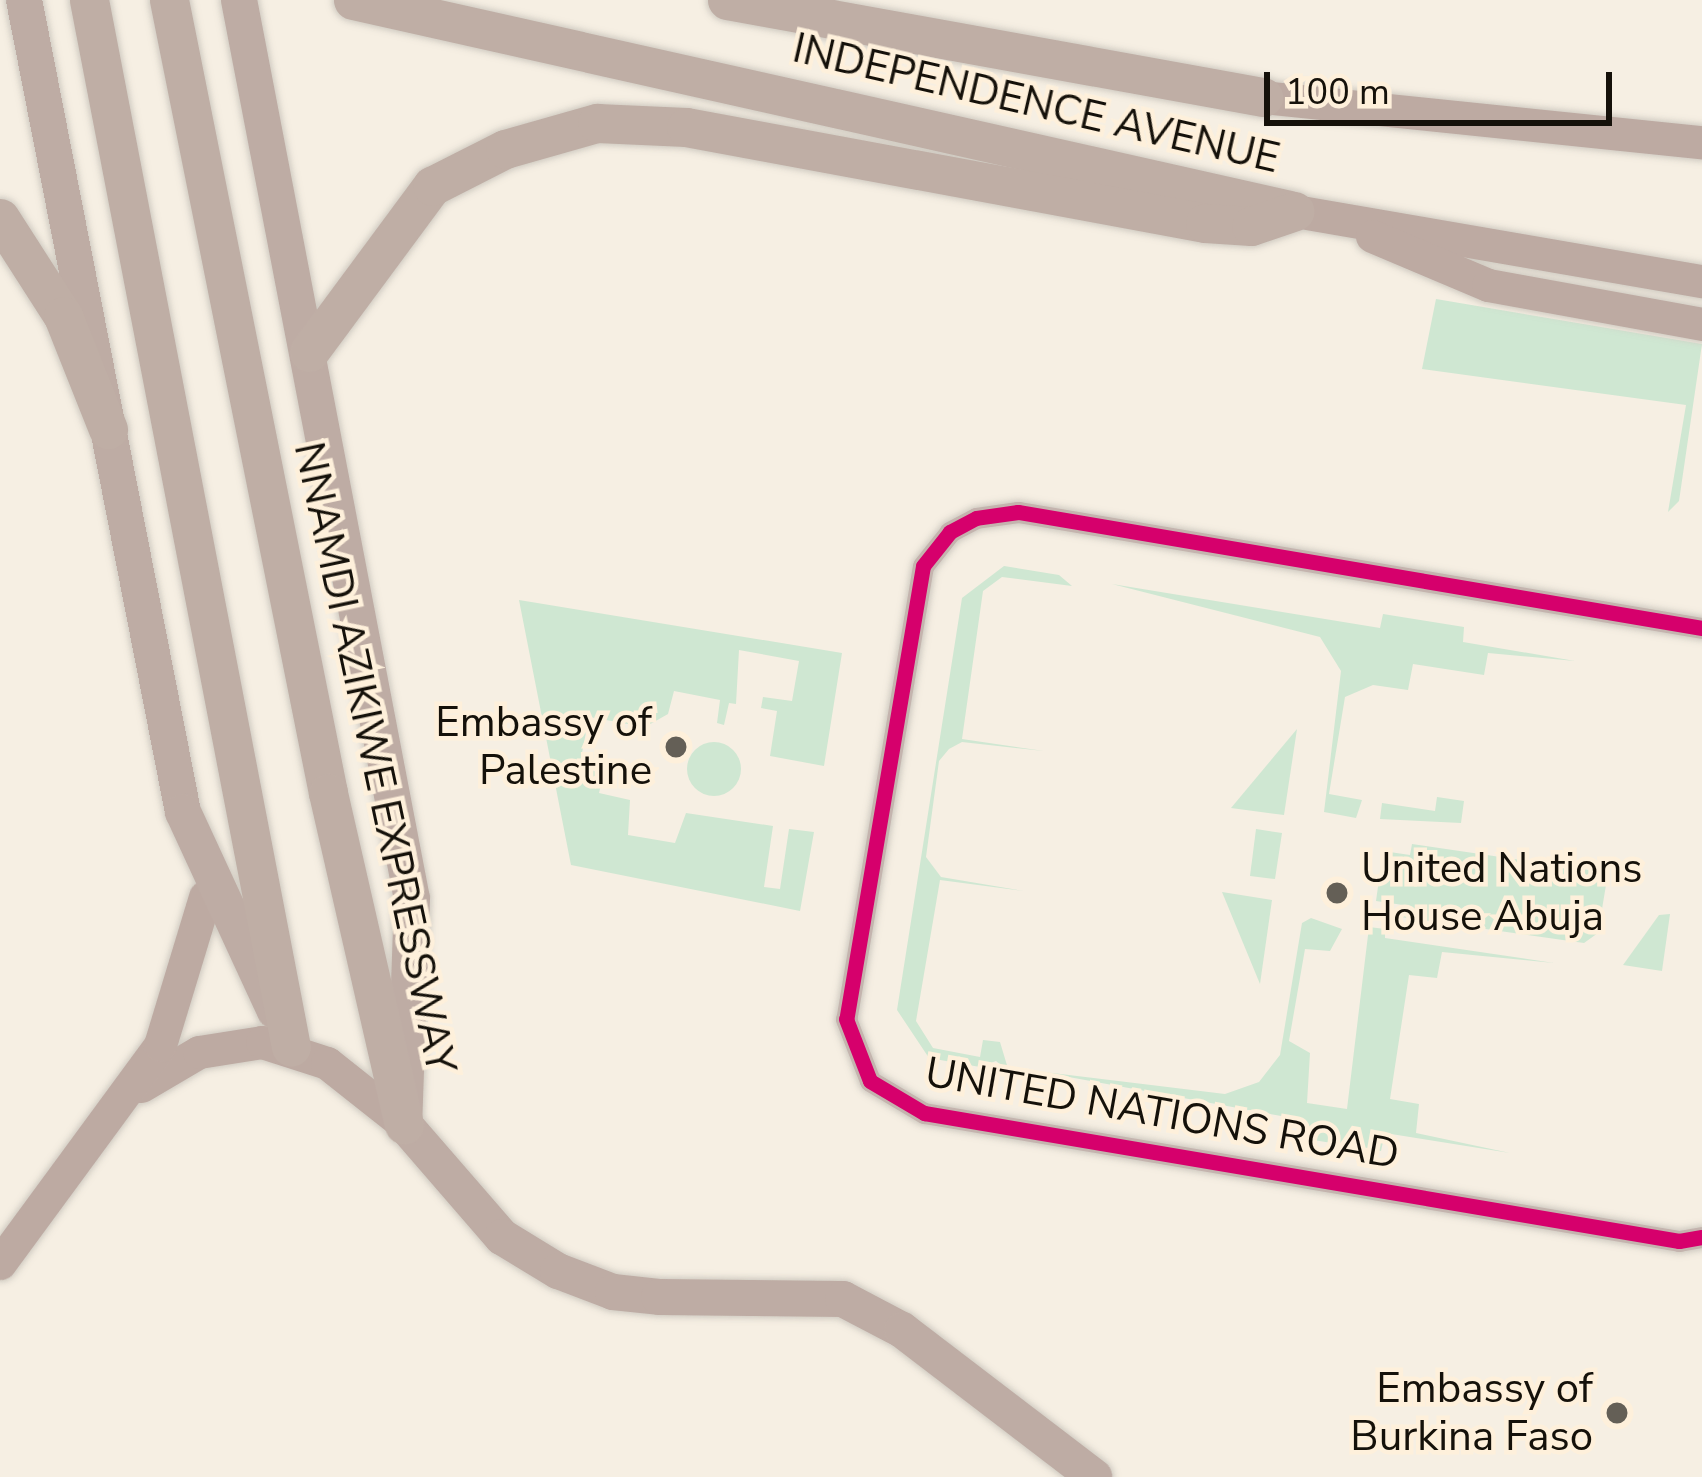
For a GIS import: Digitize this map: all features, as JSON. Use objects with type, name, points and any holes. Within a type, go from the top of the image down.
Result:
[{"type":"highway","points":[[24,0],[183,812],[205,897]]},
{"type":"highway","points":[[89,0],[291,1047]]},
{"type":"highway","name":"NNAMDI AZIKIWE EXPRESSWAY","points":[[170,0],[328,794],[404,1124]]},
{"type":"highway","name":"NNAMDI AZIKIWE EXPRESSWAY","points":[[239,0],[412,898],[404,1124]]},
{"type":"highway","name":"INDEPENDENCE AVENUE","points":[[353,0],[1295,211]]},
{"type":"highway","name":"INDEPENDENCE AVENUE","points":[[727,0],[1263,97]]},
{"type":"highway","points":[[854,0],[905,21],[1263,97]]},
{"type":"highway","points":[[309,352],[432,186],[505,149],[597,124],[686,127],[1205,223],[1251,226],[1295,211]]},
{"type":"highway","points":[[0,218],[63,316],[108,429]]},
{"type":"highway","points":[[183,812],[291,1047]]},
{"type":"highway","points":[[404,1124],[502,1237],[557,1271],[613,1292],[659,1298],[843,1299],[902,1330],[1094,1477]]},
{"type":"main road","name":"INDEPENDENCE AVENUE","points":[[1263,97],[1702,142]]},
{"type":"main road","name":"INDEPENDENCE AVENUE","points":[[1295,211],[1349,224],[1702,280]]},
{"type":"main road","points":[[1349,224],[1489,285],[1702,324]]},
{"type":"main road","points":[[0,1263],[134,1090],[182,993],[205,897]]},
{"type":"main road","points":[[134,1090],[232,1043],[291,1047],[327,1063],[404,1124]]},
{"type":"street","name":"UNITED NATIONS ROAD","points":[[1702,628],[1018,512],[976,518],[950,532],[923,566],[847,1019],[870,1081],[924,1113],[1656,1237],[1702,1238]]},
{"type":"green space","points":[[1436,299],[1702,344],[1679,501],[1668,512],[1686,405],[1422,369]]},
{"type":"green space","points":[[1004,566],[1059,575],[1072,586],[1002,577],[983,591],[962,739],[1044,751],[962,742],[949,749],[939,761],[926,857],[941,877],[1024,891],[940,880],[916,1021],[933,1048],[980,1057],[983,1040],[1000,1042],[1009,1072],[996,1061],[980,1067],[929,1058],[897,1010],[962,598]]},
{"type":"green space","points":[[1112,584],[1380,628],[1383,614],[1464,627],[1463,642],[1575,661],[1488,653],[1484,675],[1413,664],[1408,690],[1373,685],[1345,697],[1329,794],[1362,800],[1356,818],[1324,812],[1341,671],[1320,637]]},
{"type":"green space","points":[[519,600],[842,653],[824,766],[770,756],[777,711],[761,708],[763,697],[792,701],[799,661],[739,650],[736,704],[729,703],[724,725],[717,723],[720,700],[674,691],[668,714],[645,727],[589,717],[580,763],[603,776],[599,793],[630,800],[628,835],[675,843],[686,813],[773,826],[764,887],[780,889],[789,829],[814,832],[800,911],[571,865]]},
{"type":"green space","points":[[1297,729],[1284,815],[1231,808]]},
{"type":"green space","points":[[714,742],[733,750],[741,769],[733,788],[714,796],[695,788],[687,769],[695,750]]},
{"type":"green space","points":[[1437,797],[1464,801],[1461,823],[1380,819],[1382,803],[1435,811]]},
{"type":"green space","points":[[1256,829],[1282,833],[1275,879],[1250,876]]},
{"type":"green space","points":[[1412,844],[1595,871],[1606,885],[1598,933],[1584,943],[1401,917],[1403,905],[1376,901],[1383,851],[1410,855]]},
{"type":"green space","points":[[1222,892],[1272,900],[1260,984]]},
{"type":"green space","points":[[1670,914],[1662,971],[1623,965],[1659,915]]},
{"type":"green space","points":[[1311,918],[1342,929],[1330,951],[1305,949],[1289,1041],[1310,1053],[1307,1103],[1347,1109],[1369,927],[1385,929],[1385,938],[1554,963],[1442,952],[1437,978],[1409,975],[1390,1099],[1419,1104],[1416,1133],[1510,1153],[1385,1133],[1381,1151],[1301,1138],[1303,1120],[1036,1071],[1225,1094],[1259,1082],[1280,1055],[1302,923]]},
{"type":"cycle path","points":[[1702,628],[1018,512],[976,518],[950,532],[923,566],[846,1019],[870,1081],[924,1113],[1679,1241],[1702,1237]]},
{"type":"place","name":"Embassy of Palestine","points":[[676,747]]},
{"type":"place","name":"United Nations House Abuja","points":[[1337,893]]},
{"type":"place","name":"Embassy of Burkina Faso","points":[[1617,1413]]}]
